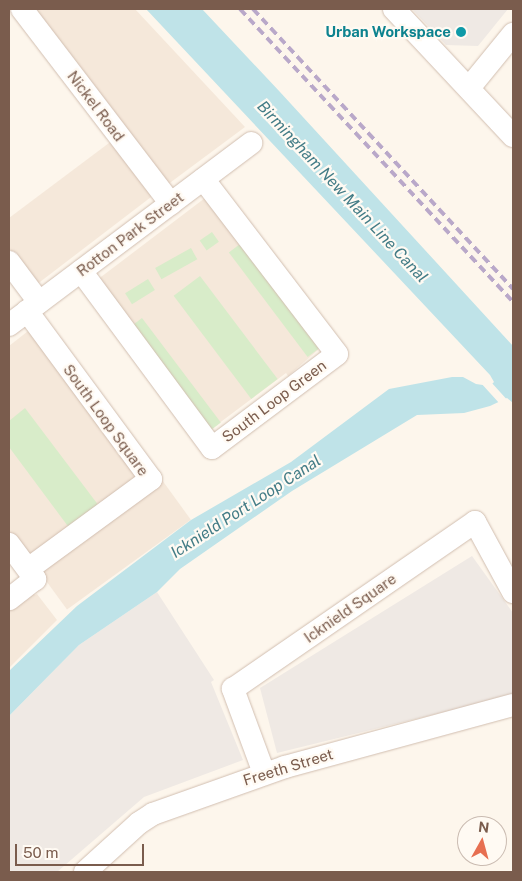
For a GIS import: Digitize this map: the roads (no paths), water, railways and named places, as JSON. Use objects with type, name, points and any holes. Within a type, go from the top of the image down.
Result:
[{"type":"street","name":"Nickel Road","points":[[22,9],[170,204]]},
{"type":"street","points":[[394,9],[513,136]]},
{"type":"street","points":[[469,88],[513,34]]},
{"type":"street","name":"Rotton Park Street","points":[[9,325],[252,143]]},
{"type":"street","name":"South Loop Green","points":[[81,271],[212,448],[337,354],[203,179]]},
{"type":"street","points":[[9,262],[33,307]]},
{"type":"street","name":"South Loop Square","points":[[28,569],[151,479],[33,307]]},
{"type":"street","name":"Icknield Square","points":[[264,773],[238,707],[233,688],[474,522],[513,592]]},
{"type":"street","points":[[9,544],[35,579],[9,599]]},
{"type":"street","name":"Freeth Street","points":[[84,872],[139,823],[153,814],[264,773],[513,705]]},
{"type":"water","points":[[146,9],[202,9],[280,92],[513,346],[513,403],[507,398],[490,406],[464,413],[417,415],[292,491],[180,569],[157,592],[79,645],[9,716],[9,671],[77,606],[191,520],[291,462],[389,389],[452,377],[463,377],[476,384],[490,386],[494,382],[490,375]]},
{"type":"railway","points":[[240,9],[513,302]]},
{"type":"railway","points":[[253,9],[513,289]]},
{"type":"place","name":"Urban Workspace","points":[[461,32]]},
{"type":"water label","name":"Birmingham New Main Line Canal","points":[[342,192]]},
{"type":"water label","name":"Icknield Port Loop Canal","points":[[246,507]]}]
